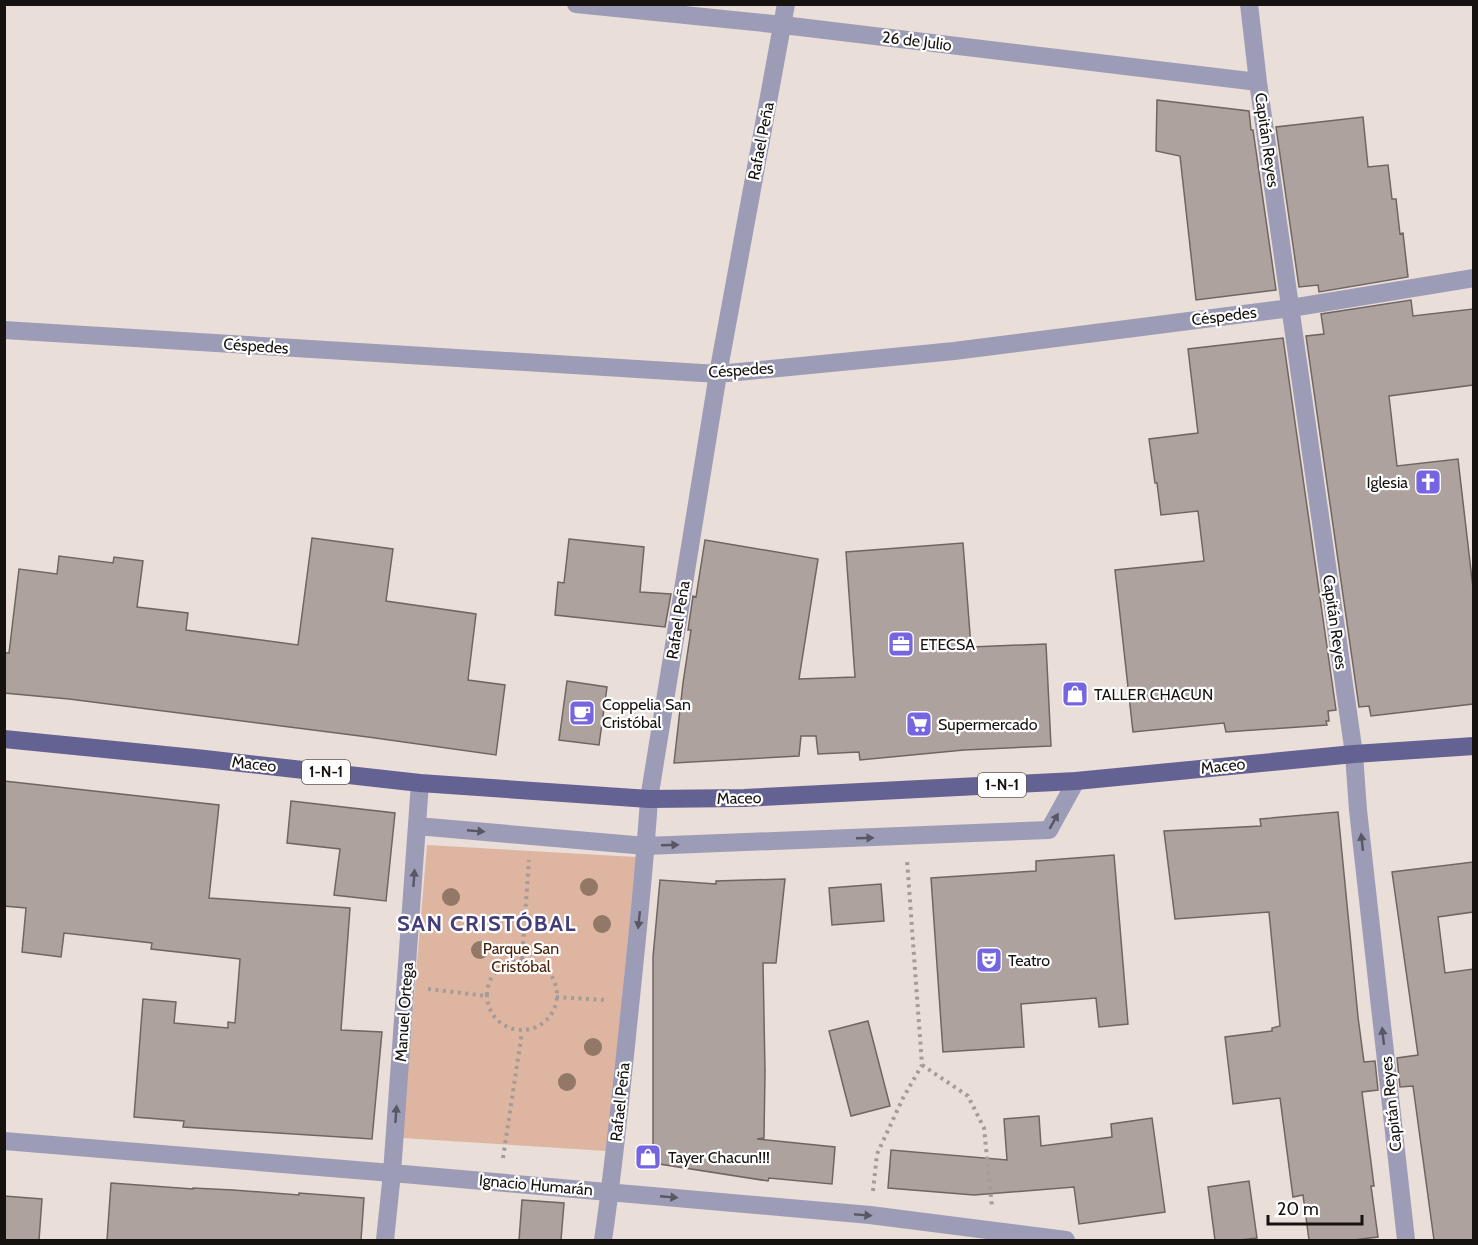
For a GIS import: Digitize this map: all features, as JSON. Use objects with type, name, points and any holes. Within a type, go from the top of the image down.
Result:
[{"type":"main road","name":"Maceo","points":[[4,739],[420,783],[649,799],[744,798],[1077,781],[1353,754],[1473,746]]},
{"type":"street","name":"26 de Julio","points":[[576,4],[783,25],[1258,82]]},
{"type":"street","name":"Rafael Peña","points":[[603,1240],[630,1002],[649,799],[718,374],[786,4]]},
{"type":"street","name":"Capitán Reyes","points":[[1249,4],[1353,754],[1406,1240]]},
{"type":"street","name":"Céspedes","points":[[4,330],[718,374],[954,351],[1291,308],[1473,278]]},
{"type":"street","points":[[417,826],[646,846],[1049,830],[1077,781]]},
{"type":"street","name":"Manuel Ortega","points":[[385,1240],[392,1173],[420,783]]},
{"type":"street","name":"Ignacio Humarán","points":[[4,1141],[870,1215],[1066,1240]]},
{"type":"path","points":[[522,959],[530,835]]},
{"type":"path","points":[[870,1215],[877,1154],[903,1098],[922,1065],[905,837]]},
{"type":"path","points":[[522,959],[543,966],[556,984],[556,1007],[543,1024],[522,1032],[500,1024],[487,1006],[487,983],[501,965],[522,959]]},
{"type":"path","points":[[406,987],[487,996]]},
{"type":"path","points":[[556,997],[630,1002]]},
{"type":"path","points":[[499,1182],[522,1032]]},
{"type":"path","points":[[922,1065],[968,1096],[984,1128],[994,1232]]},
{"type":"green space","name":"Parque San Cristóbal","points":[[427,845],[636,857],[607,1151],[402,1138]]},
{"type":"building","points":[[1157,100],[1249,111],[1276,290],[1196,300],[1180,156],[1156,151]]},
{"type":"building","points":[[1363,117],[1368,167],[1388,165],[1392,199],[1396,199],[1400,234],[1403,233],[1408,277],[1319,292],[1318,285],[1299,287],[1276,127]]},
{"type":"building","points":[[1411,300],[1413,316],[1473,309],[1473,385],[1389,396],[1397,466],[1458,459],[1473,588],[1473,704],[1371,716],[1369,706],[1359,707],[1306,336],[1324,334],[1321,314]]},
{"type":"building","points":[[1283,338],[1336,710],[1328,711],[1327,725],[1226,732],[1224,723],[1133,732],[1115,570],[1204,561],[1198,511],[1161,515],[1149,439],[1198,433],[1188,349]]},
{"type":"building","points":[[312,538],[393,549],[386,601],[476,614],[468,680],[505,685],[496,755],[69,699],[4,693],[4,653],[9,653],[19,569],[57,574],[59,556],[113,563],[114,557],[143,561],[137,607],[188,613],[186,630],[298,645]]},
{"type":"building","points":[[569,539],[644,547],[640,592],[671,594],[665,627],[555,615],[558,582],[564,583]]},
{"type":"building","points":[[705,540],[818,559],[799,679],[855,677],[846,552],[963,543],[971,647],[1046,644],[1051,746],[964,750],[860,760],[859,752],[818,754],[816,736],[801,736],[799,756],[674,763],[691,630],[688,630]]},
{"type":"building","points":[[567,681],[607,687],[599,745],[559,740]]},
{"type":"building","points":[[4,781],[219,805],[209,898],[350,908],[341,1030],[382,1032],[372,1139],[183,1127],[184,1121],[134,1117],[143,999],[176,1002],[174,1023],[228,1028],[228,1022],[235,1023],[240,959],[151,949],[152,943],[64,933],[61,957],[22,952],[26,908],[4,906]]},
{"type":"building","points":[[291,801],[395,813],[386,901],[334,895],[340,849],[287,843]]},
{"type":"building","points":[[1338,812],[1364,1062],[1375,1061],[1378,1090],[1362,1092],[1378,1237],[1353,1240],[1309,1240],[1303,1195],[1293,1197],[1280,1098],[1233,1104],[1225,1037],[1272,1031],[1272,1028],[1280,1026],[1269,912],[1175,919],[1164,831],[1261,826],[1260,819]]},
{"type":"building","points":[[1114,855],[1128,1024],[1099,1027],[1096,998],[1021,1004],[1024,1047],[943,1052],[931,878],[1036,871],[1036,861]]},
{"type":"building","points":[[1473,862],[1473,912],[1438,917],[1445,973],[1473,969],[1473,1240],[1434,1240],[1413,1086],[1400,1087],[1397,1058],[1418,1055],[1392,872]]},
{"type":"building","points":[[785,879],[776,963],[763,963],[764,1138],[757,1139],[835,1147],[832,1184],[769,1178],[768,1181],[653,1163],[653,957],[660,880],[716,884],[716,881]]},
{"type":"building","points":[[881,884],[884,921],[832,925],[829,888]]},
{"type":"building","points":[[868,1021],[890,1106],[851,1116],[829,1031]]},
{"type":"building","points":[[1039,1116],[1041,1146],[1112,1137],[1111,1124],[1152,1118],[1165,1212],[1079,1224],[1074,1187],[974,1195],[888,1188],[891,1150],[1007,1160],[1004,1119]]},
{"type":"building","points":[[1249,1181],[1257,1238],[1215,1240],[1208,1187]]},
{"type":"building","points":[[111,1183],[364,1198],[361,1240],[107,1240]]},
{"type":"building","points":[[4,1196],[42,1199],[39,1240],[4,1240]]},
{"type":"building","points":[[522,1200],[564,1203],[561,1240],[519,1240]]},
{"type":"place","name":"Iglesia","points":[[1428,482]]},
{"type":"place","name":"ETECSA","points":[[901,644]]},
{"type":"place","name":"TALLER CHACUN","points":[[1075,694]]},
{"type":"place","name":"Coppelia San Cristóbal","points":[[582,713]]},
{"type":"place","name":"Supermercado","points":[[919,724]]},
{"type":"place","name":"Teatro","points":[[989,960]]},
{"type":"place","name":"Tayer Chacun!!!","points":[[648,1157]]},
{"type":"district","name":"SAN CRISTÓBAL","points":[[487,923]]}]
